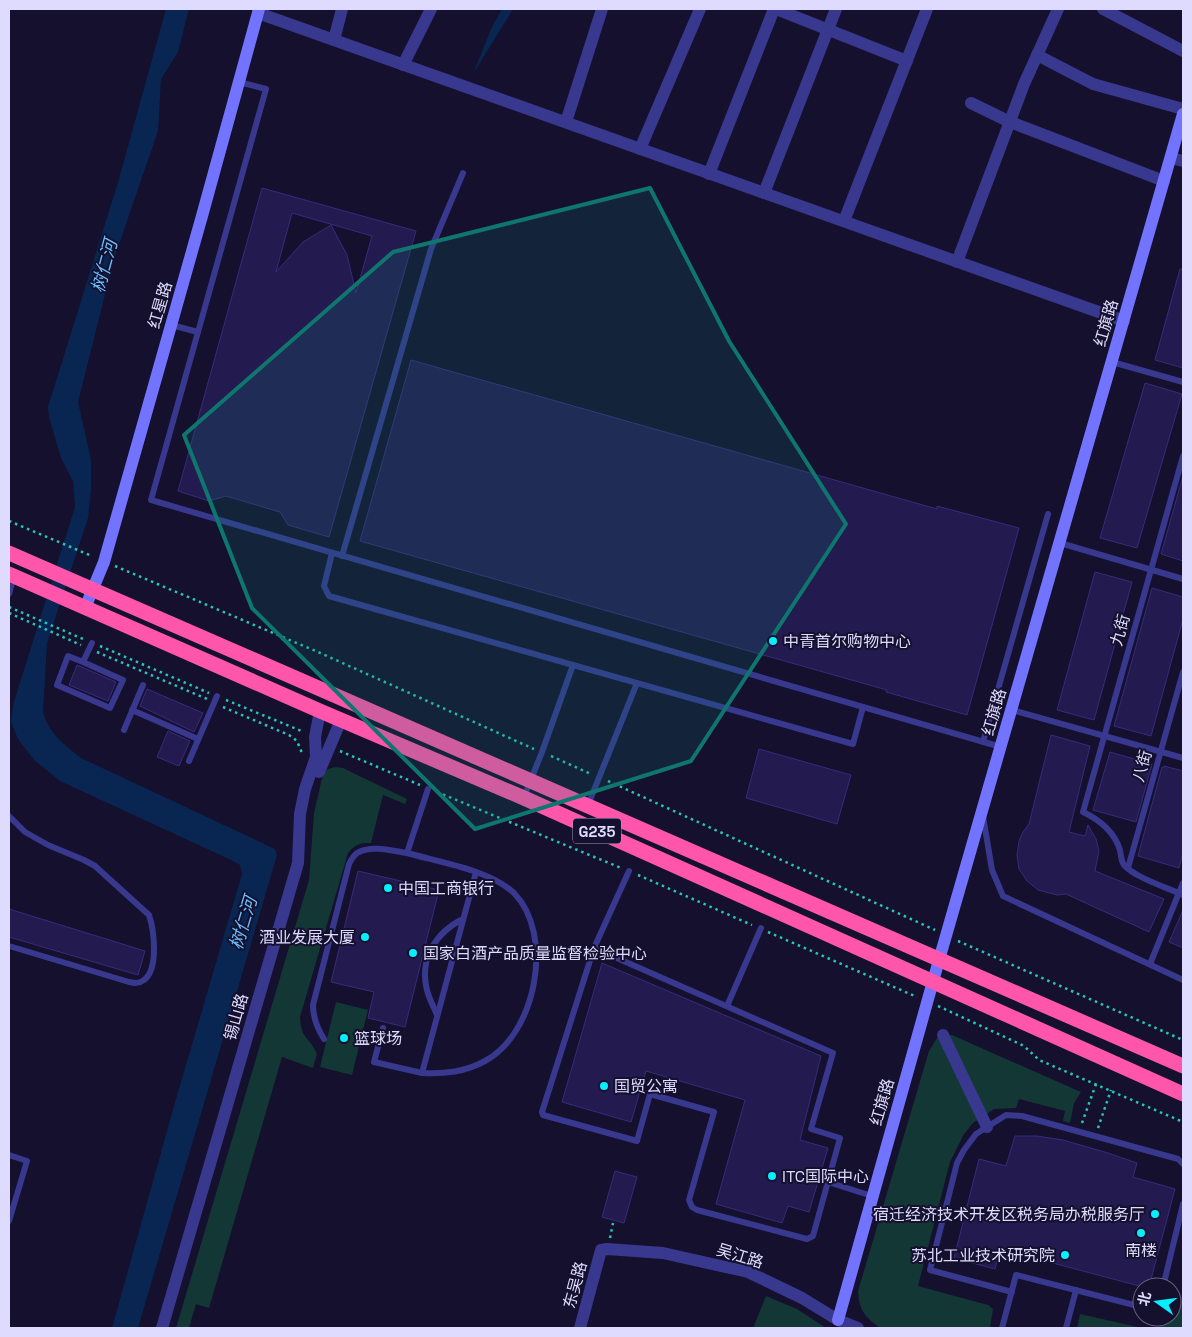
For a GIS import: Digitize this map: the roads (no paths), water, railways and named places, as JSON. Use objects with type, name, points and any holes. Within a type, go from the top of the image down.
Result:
[{"type":"highway","name":"G235","points":[[9,553],[531,779],[1183,1066]]},
{"type":"highway","name":"G235","points":[[13,573],[85,608],[524,798],[1183,1094]]},
{"type":"street","points":[[334,40],[342,9]]},
{"type":"street","points":[[403,65],[431,9]]},
{"type":"street","points":[[566,122],[602,9]]},
{"type":"street","points":[[640,149],[700,9]]},
{"type":"street","points":[[709,174],[775,9],[907,61]]},
{"type":"street","points":[[764,193],[826,30],[836,9]]},
{"type":"street","points":[[844,221],[927,9]]},
{"type":"street","points":[[957,262],[1010,122],[1058,9]]},
{"type":"street","points":[[1103,9],[1183,51]]},
{"type":"street","points":[[259,11],[403,65],[1124,321]]},
{"type":"street","name":"红星路","points":[[85,608],[104,562],[259,11]]},
{"type":"street","points":[[1037,55],[1093,84],[1183,109]]},
{"type":"street","points":[[971,103],[1010,122],[1164,181]]},
{"type":"street","name":"红旗路","points":[[838,1320],[939,960],[1164,181],[1177,160],[1183,114]]},
{"type":"street","name":"锡山路","points":[[162,1328],[298,863],[300,814],[305,789],[316,757],[315,737],[320,711]]},
{"type":"street","name":"锡山路","points":[[170,1328],[305,865],[306,820],[311,793],[341,720]]},
{"type":"street","points":[[943,1035],[987,1127]]},
{"type":"street","name":"吴江路","points":[[602,1250],[663,1253],[748,1272],[802,1298],[838,1320],[858,1328]]},
{"type":"street","name":"东吴路","points":[[580,1328],[602,1250]]},
{"type":"lane","points":[[239,82],[266,88],[151,500],[1001,747]]},
{"type":"lane","points":[[342,556],[431,248],[463,173]]},
{"type":"lane","points":[[171,325],[198,332]]},
{"type":"lane","points":[[1112,362],[1183,382]]},
{"type":"lane","name":"九街","points":[[1128,868],[1123,864],[1120,849],[1109,830],[1098,819],[1083,812],[1183,456]]},
{"type":"lane","points":[[983,742],[1048,514]]},
{"type":"lane","points":[[1060,544],[1183,578]]},
{"type":"lane","points":[[332,553],[324,586],[329,596],[852,744],[863,707]]},
{"type":"lane","points":[[9,594],[13,573]]},
{"type":"lane","points":[[83,662],[91,646]]},
{"type":"lane","points":[[68,656],[83,662],[123,680],[110,708],[57,685],[68,656]]},
{"type":"lane","points":[[524,798],[573,665]]},
{"type":"lane","name":"八街","points":[[1128,868],[1183,672]]},
{"type":"lane","points":[[588,805],[637,683]]},
{"type":"lane","points":[[124,730],[143,685]]},
{"type":"lane","points":[[189,761],[216,700]]},
{"type":"lane","points":[[132,710],[198,739]]},
{"type":"lane","points":[[1012,710],[1183,758]]},
{"type":"lane","points":[[408,853],[428,789]]},
{"type":"lane","points":[[982,812],[992,870],[1003,896],[1183,980]]},
{"type":"lane","points":[[9,816],[24,832],[95,866],[149,915],[152,925],[154,955],[150,974],[145,980],[138,983],[129,982],[9,946]]},
{"type":"lane","points":[[324,1040],[313,1016],[313,1005],[349,864],[353,856],[359,852],[372,849],[408,853],[476,872],[507,888],[520,900],[531,924],[535,943],[537,970],[533,993],[521,1024],[499,1052],[486,1061],[455,1072],[422,1073],[374,1062],[383,1028]]},
{"type":"lane","points":[[1128,868],[1134,873],[1182,894]]},
{"type":"lane","points":[[594,948],[833,1053],[811,1129],[840,1138],[813,1236],[807,1239],[697,1210],[692,1207],[689,1200],[714,1112],[650,1094],[636,1141],[543,1115],[542,1112],[594,948],[629,871]]},
{"type":"lane","points":[[422,1073],[476,872]]},
{"type":"lane","points":[[1150,964],[1182,894],[1183,883]]},
{"type":"lane","points":[[438,1016],[427,990],[427,964],[435,941],[450,926],[463,919]]},
{"type":"lane","points":[[727,1006],[761,928]]},
{"type":"lane","points":[[1012,1292],[930,1270],[958,1163],[976,1134],[1006,1115],[1022,1116],[1178,1159],[1183,1164]]},
{"type":"lane","points":[[9,1155],[27,1161],[9,1221]]},
{"type":"lane","points":[[828,1182],[872,1196]]},
{"type":"lane","points":[[1165,1277],[1183,1204]]},
{"type":"lane","points":[[1002,1328],[1016,1275],[1132,1304]]},
{"type":"lane","points":[[1066,1328],[1076,1290]]},
{"type":"water","name":"树仁河","points":[[166,9],[189,9],[178,52],[161,79],[158,131],[114,259],[78,402],[91,460],[91,490],[88,518],[47,643],[43,712],[53,732],[81,758],[275,849],[277,855],[138,1328],[112,1328],[174,1106],[242,874],[240,865],[231,860],[60,781],[34,760],[18,739],[11,722],[13,705],[75,507],[73,481],[61,458],[49,417],[48,407],[119,179]]},
{"type":"water","points":[[502,9],[513,9],[473,74],[491,29]]},
{"type":"place","name":"中青首尔购物中心","points":[[773,641]]},
{"type":"place","name":"中国工商银行","points":[[388,888]]},
{"type":"place","name":"酒业发展大厦","points":[[365,937]]},
{"type":"place","name":"国家白酒产品质量监督检验中心","points":[[413,953]]},
{"type":"place","name":"篮球场","points":[[344,1038]]},
{"type":"place","name":"国贸公寓","points":[[604,1086]]},
{"type":"place","name":"ITC国际中心","points":[[772,1176]]},
{"type":"place","name":"宿迁经济技术开发区税务局办税服务厅","points":[[1155,1214]]},
{"type":"place","name":"南楼","points":[[1141,1233]]},
{"type":"place","name":"苏北工业技术研究院","points":[[1065,1255]]}]
